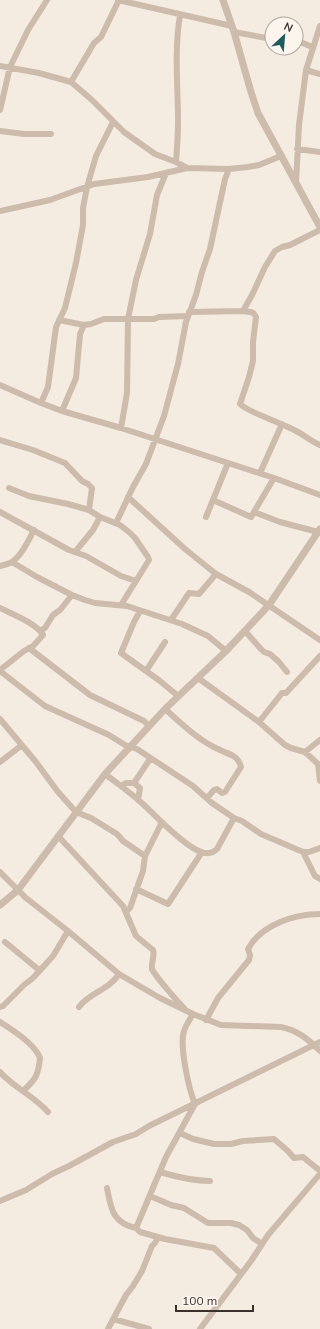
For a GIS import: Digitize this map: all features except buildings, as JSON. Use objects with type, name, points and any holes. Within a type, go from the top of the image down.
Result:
[{"type":"street","points":[[0,110],[10,67],[28,30],[47,0]]},
{"type":"street","points":[[71,82],[94,43],[101,37],[118,0],[264,36]]},
{"type":"street","points":[[223,0],[258,113],[320,229],[275,251],[265,267],[243,311]]},
{"type":"street","points":[[176,162],[178,124],[176,58],[180,15]]},
{"type":"street","points":[[296,183],[299,125],[306,70],[312,47],[320,26]]},
{"type":"street","points":[[304,43],[312,47]]},
{"type":"street","points":[[0,66],[39,73],[71,82],[92,100],[124,132],[155,154],[187,168]]},
{"type":"street","points":[[306,70],[320,74]]},
{"type":"street","points":[[41,403],[48,387],[54,335],[65,308],[76,263],[87,187],[96,156],[113,122]]},
{"type":"street","points":[[0,131],[24,134],[51,134]]},
{"type":"street","points":[[297,149],[320,152]]},
{"type":"street","points":[[0,211],[50,200],[94,184],[166,173],[187,168],[229,169],[259,165],[281,156]]},
{"type":"street","points":[[116,523],[146,464],[164,416],[178,364],[184,327],[196,295],[210,249],[225,179],[229,169]]},
{"type":"street","points":[[121,428],[128,393],[128,319],[136,280],[150,234],[157,195],[166,173]]},
{"type":"street","points":[[59,320],[84,325],[104,319],[128,319],[243,311],[252,312],[256,317],[252,361],[249,377],[240,404],[248,410],[298,431],[308,439],[320,445]]},
{"type":"street","points":[[62,411],[76,378],[80,334],[84,325]]},
{"type":"street","points":[[0,385],[62,411],[156,439],[260,473],[320,495]]},
{"type":"street","points":[[260,473],[282,424]]},
{"type":"street","points":[[0,440],[33,450],[65,463],[82,481],[92,488],[89,510]]},
{"type":"street","points":[[206,517],[228,463]]},
{"type":"street","points":[[213,500],[251,517],[274,478]]},
{"type":"street","points":[[9,488],[29,496],[74,505],[89,510],[100,517],[116,523],[135,538],[149,560],[121,605]]},
{"type":"street","points":[[128,497],[185,549],[216,574],[249,592],[319,638]]},
{"type":"street","points":[[0,512],[57,544],[86,556],[121,576],[136,581]]},
{"type":"street","points":[[0,905],[18,890],[105,774],[130,746],[178,696],[226,651],[269,605],[319,530],[280,522],[254,512]]},
{"type":"street","points":[[75,552],[93,530],[100,517]]},
{"type":"street","points":[[0,566],[12,562],[23,550],[34,530]]},
{"type":"street","points":[[12,562],[72,595],[95,603],[121,605],[182,624],[208,636],[226,651]]},
{"type":"street","points":[[171,620],[189,593],[200,594],[216,574]]},
{"type":"street","points":[[40,631],[45,628],[53,615],[60,610],[72,595]]},
{"type":"street","points":[[0,608],[27,622],[42,633],[42,636],[29,648],[0,671],[45,706],[109,735],[125,745],[137,749],[193,786],[234,818],[242,821],[261,834],[303,852],[309,852],[320,848]]},
{"type":"street","points":[[140,611],[121,653],[178,696]]},
{"type":"street","points":[[245,631],[260,648],[274,658],[287,672]]},
{"type":"street","points":[[146,671],[165,642]]},
{"type":"street","points":[[29,648],[90,695],[144,721],[149,726]]},
{"type":"street","points":[[259,722],[282,693],[286,693],[320,656]]},
{"type":"street","points":[[198,678],[259,722],[285,745],[305,752],[318,764],[320,781]]},
{"type":"street","points":[[165,709],[204,742],[235,756],[239,760],[241,767],[225,792],[222,793],[217,789],[214,790],[207,798]]},
{"type":"street","points":[[0,719],[58,792],[76,812],[91,818],[117,834],[123,841],[145,856]]},
{"type":"street","points":[[305,752],[320,740]]},
{"type":"street","points":[[0,762],[22,745]]},
{"type":"street","points":[[134,783],[150,759]]},
{"type":"street","points":[[105,774],[138,800],[184,842],[202,852],[208,854],[217,849],[234,818]]},
{"type":"street","points":[[121,786],[126,783],[134,783],[140,788],[138,800]]},
{"type":"street","points":[[126,912],[130,908],[143,871],[145,856],[162,822]]},
{"type":"street","points":[[58,836],[122,906],[136,936],[154,952],[152,965],[154,972],[176,1000],[191,1013]]},
{"type":"street","points":[[136,889],[168,904],[202,852]]},
{"type":"street","points":[[303,852],[315,876],[320,879]]},
{"type":"street","points":[[0,872],[18,890],[119,974],[160,998],[206,1020],[221,1025],[281,1027],[289,1029],[317,1043],[320,1051]]},
{"type":"street","points":[[206,1020],[218,998],[250,960],[248,949],[258,935],[276,924],[292,918],[320,914]]},
{"type":"street","points":[[0,1007],[3,1006],[33,978],[53,956],[68,932]]},
{"type":"street","points":[[5,942],[39,970]]},
{"type":"street","points":[[79,1007],[86,998],[112,984],[119,974]]},
{"type":"street","points":[[136,1228],[166,1157],[196,1104],[188,1083],[183,1036],[191,1013]]},
{"type":"street","points":[[0,1022],[35,1049],[40,1058],[37,1076],[34,1082],[23,1091]]},
{"type":"street","points":[[0,1201],[26,1190],[52,1174],[113,1142],[136,1134],[149,1126],[317,1043]]},
{"type":"street","points":[[0,1072],[6,1079],[42,1105],[48,1112]]},
{"type":"street","points":[[180,1133],[193,1139],[214,1144],[274,1140],[294,1158],[303,1157],[320,1173],[271,1232],[200,1329]]},
{"type":"street","points":[[160,1172],[182,1178],[210,1181]]},
{"type":"street","points":[[107,1188],[112,1212],[121,1221],[136,1228],[140,1232],[198,1246],[214,1248],[241,1274]]},
{"type":"street","points":[[150,1196],[171,1205],[184,1208],[208,1223],[231,1223],[239,1225],[247,1230],[252,1238],[262,1244]]},
{"type":"street","points":[[108,1329],[126,1295],[142,1271],[152,1246],[158,1237]]},
{"type":"street","points":[[113,1319],[149,1329]]}]
